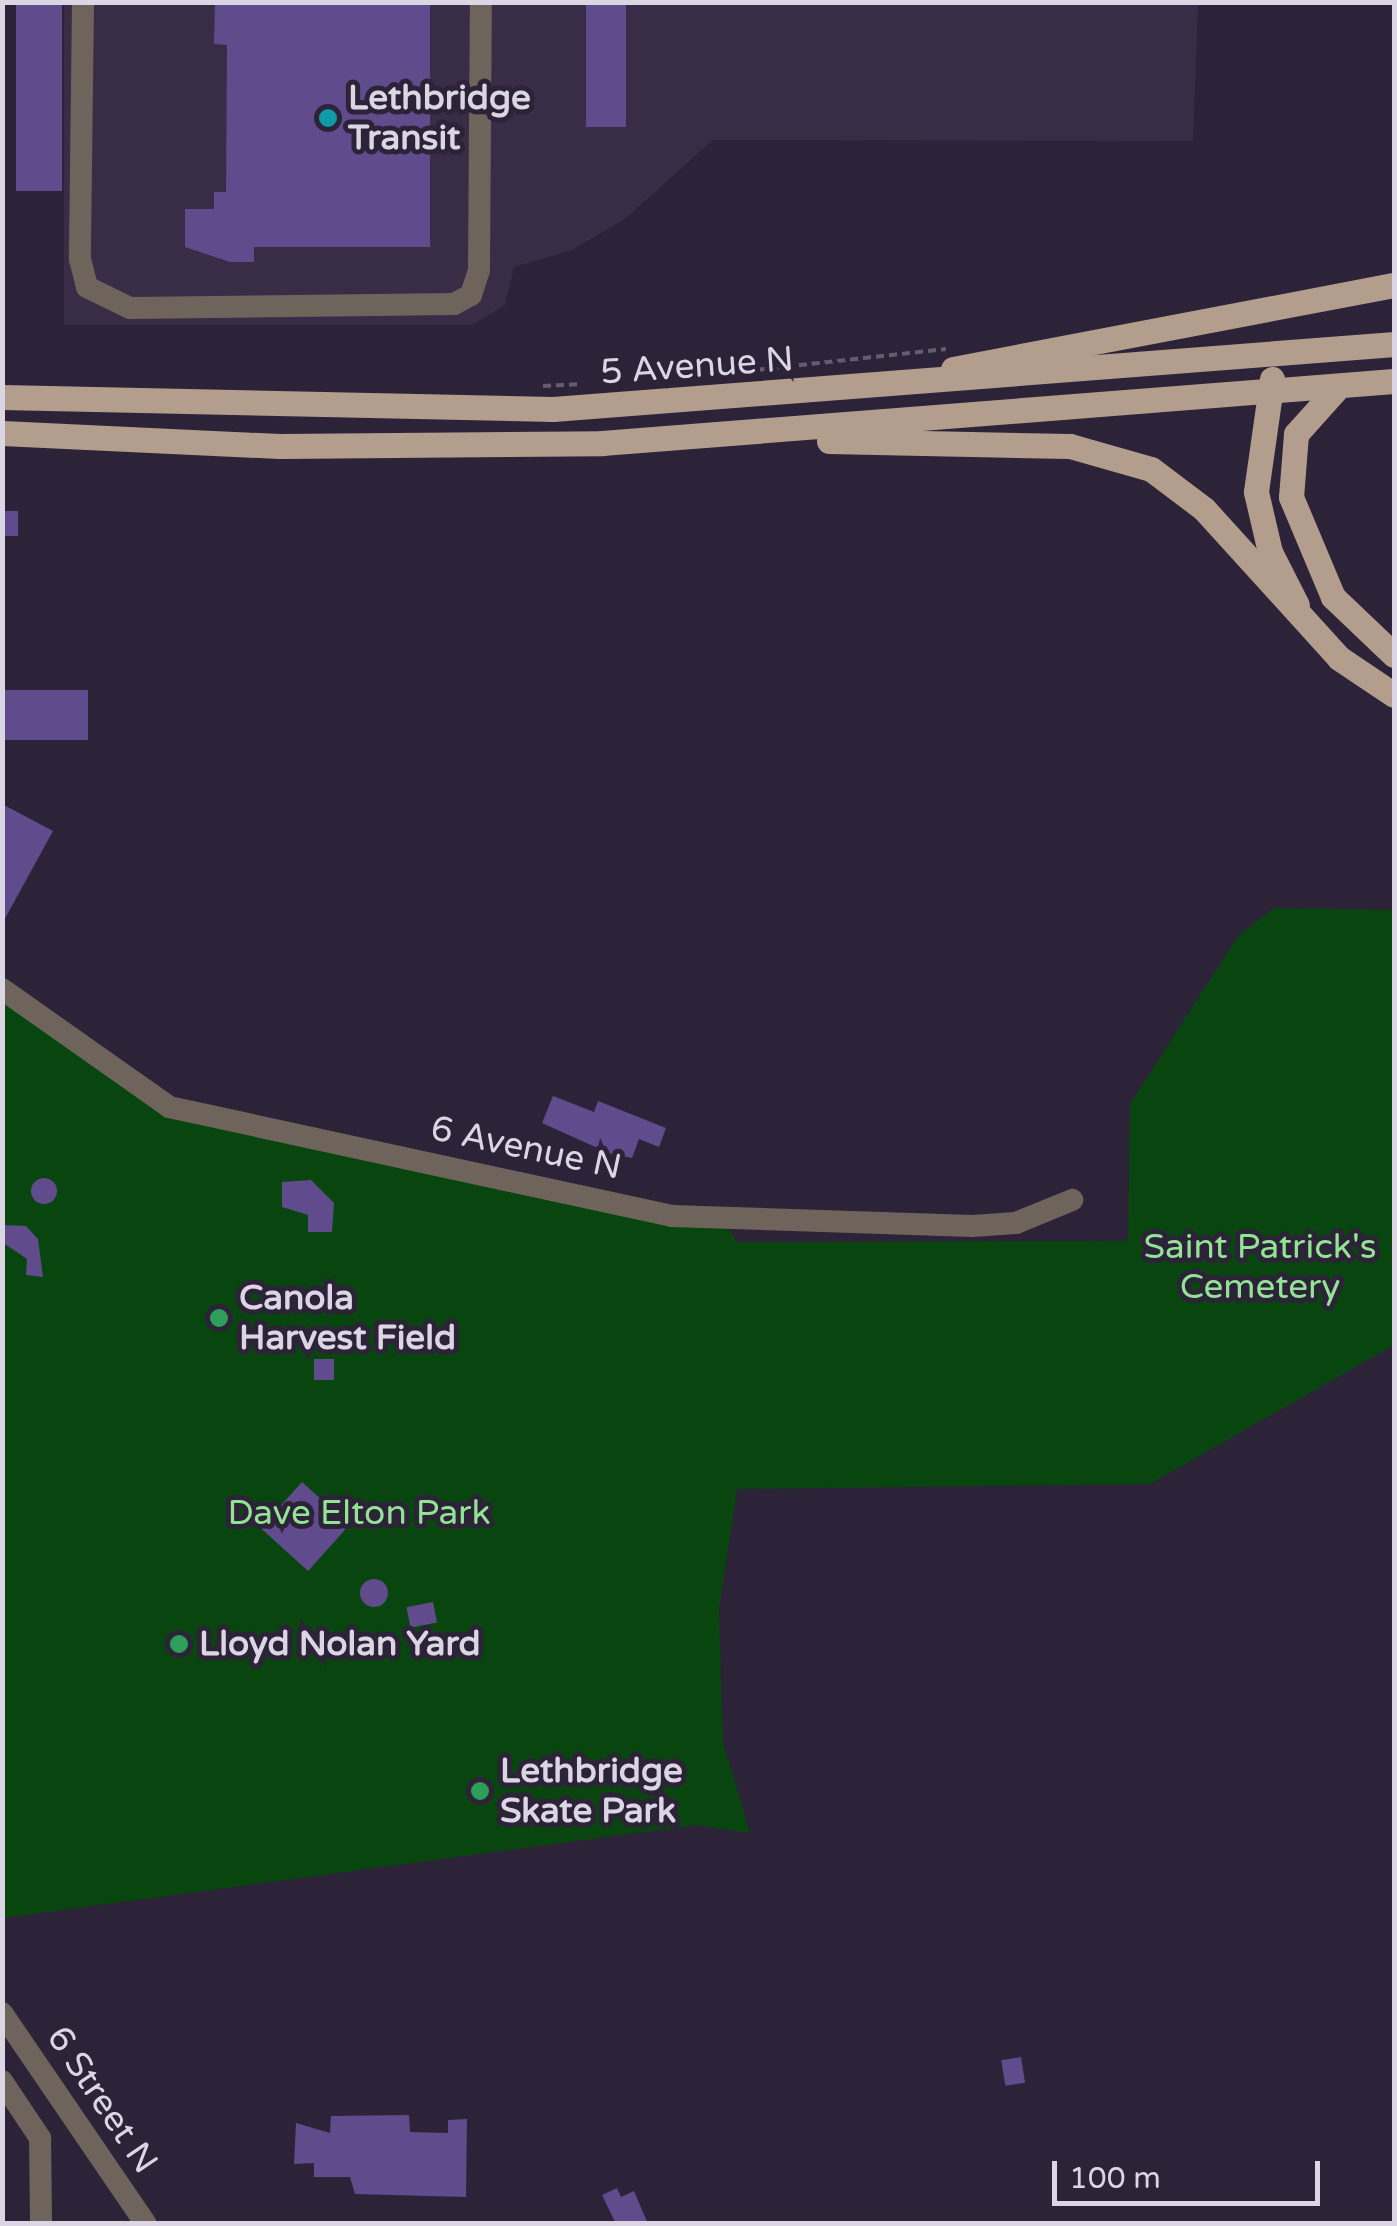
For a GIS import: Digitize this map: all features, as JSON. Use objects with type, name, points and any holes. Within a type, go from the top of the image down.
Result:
[{"type":"main road","points":[[867,389],[1394,285]]},
{"type":"main road","name":"5 Avenue N","points":[[2,397],[553,410],[867,389],[1394,344]]},
{"type":"main road","points":[[1280,354],[1268,392],[1256,467],[1260,517],[1306,622]]},
{"type":"main road","name":"5 Avenue N","points":[[2,433],[445,446],[764,433],[1394,381]]},
{"type":"main road","points":[[1339,386],[1296,434],[1292,497],[1333,597],[1394,655]]},
{"type":"main road","points":[[764,433],[1118,456],[1204,509],[1339,658],[1394,695]]},
{"type":"street","points":[[83,2],[80,258],[87,287],[130,308],[454,304],[470,296],[479,270],[482,2]]},
{"type":"street","name":"6 Avenue N","points":[[2,989],[169,1107],[672,1216],[984,1226],[1072,1200]]},
{"type":"street","name":"6 Street N","points":[[2,2013],[146,2224]]},
{"type":"street","points":[[2,2081],[40,2138],[41,2224]]},
{"type":"path","points":[[738,372],[956,348]]},
{"type":"path","points":[[522,386],[594,383]]},
{"type":"shaded area","points":[[64,3],[1198,3],[1193,141],[713,140],[625,219],[572,250],[514,267],[505,305],[472,325],[64,325]]},
{"type":"green space","name":"Dave Elton Park","points":[[1274,908],[1394,910],[1394,1345],[1150,1484],[737,1489],[719,1610],[723,1742],[750,1833],[695,1825],[3,1918],[2,989],[169,1107],[725,1222],[737,1242],[1128,1241],[1130,1104],[1238,936]]},
{"type":"building","points":[[16,2],[62,2],[62,191],[16,191]]},
{"type":"building","name":"Lethbridge Transit","points":[[215,2],[430,2],[430,247],[254,247],[254,262],[230,262],[185,247],[185,209],[214,209],[214,192],[226,192],[227,45],[214,44]]},
{"type":"building","points":[[586,2],[626,2],[626,127],[586,127]]},
{"type":"building","points":[[2,511],[18,511],[18,536],[2,536]]},
{"type":"building","points":[[2,690],[88,690],[88,740],[2,740]]},
{"type":"building","points":[[2,804],[53,831],[2,924]]},
{"type":"building","points":[[553,1096],[594,1112],[598,1101],[666,1128],[659,1147],[639,1139],[632,1158],[611,1154],[542,1123]]},
{"type":"building","points":[[44,1178],[53,1182],[57,1191],[53,1200],[44,1204],[35,1200],[31,1191],[35,1182]]},
{"type":"building","points":[[311,1180],[334,1203],[332,1232],[308,1232],[308,1215],[282,1207],[282,1182]]},
{"type":"building","points":[[2,1225],[26,1226],[38,1239],[43,1277],[26,1275],[27,1259],[2,1242]]},
{"type":"building","points":[[314,1359],[334,1359],[334,1380],[314,1380]]},
{"type":"building","points":[[302,1482],[350,1525],[308,1571],[261,1528]]},
{"type":"building","points":[[374,1579],[384,1583],[388,1593],[384,1603],[374,1607],[364,1603],[360,1593],[364,1583]]},
{"type":"building","points":[[433,1602],[437,1623],[411,1628],[406,1607]]},
{"type":"building","points":[[1021,2057],[1025,2083],[1005,2086],[1001,2060]]},
{"type":"building","points":[[409,2115],[410,2132],[448,2133],[448,2120],[467,2119],[466,2197],[355,2194],[350,2177],[314,2177],[314,2163],[294,2164],[296,2123],[330,2133],[331,2116]]},
{"type":"building","points":[[617,2188],[621,2197],[634,2191],[648,2224],[616,2224],[602,2195]]},
{"type":"place","name":"Lethbridge Transit","points":[[328,118]]},
{"type":"place","name":"Canola Harvest Field","points":[[219,1318]]},
{"type":"place","name":"Lloyd Nolan Yard","points":[[179,1644]]},
{"type":"place","name":"Lethbridge Skate Park","points":[[480,1791]]},
{"type":"park label","name":"Saint Patrick's Cemetery","points":[[1260,1267]]}]
